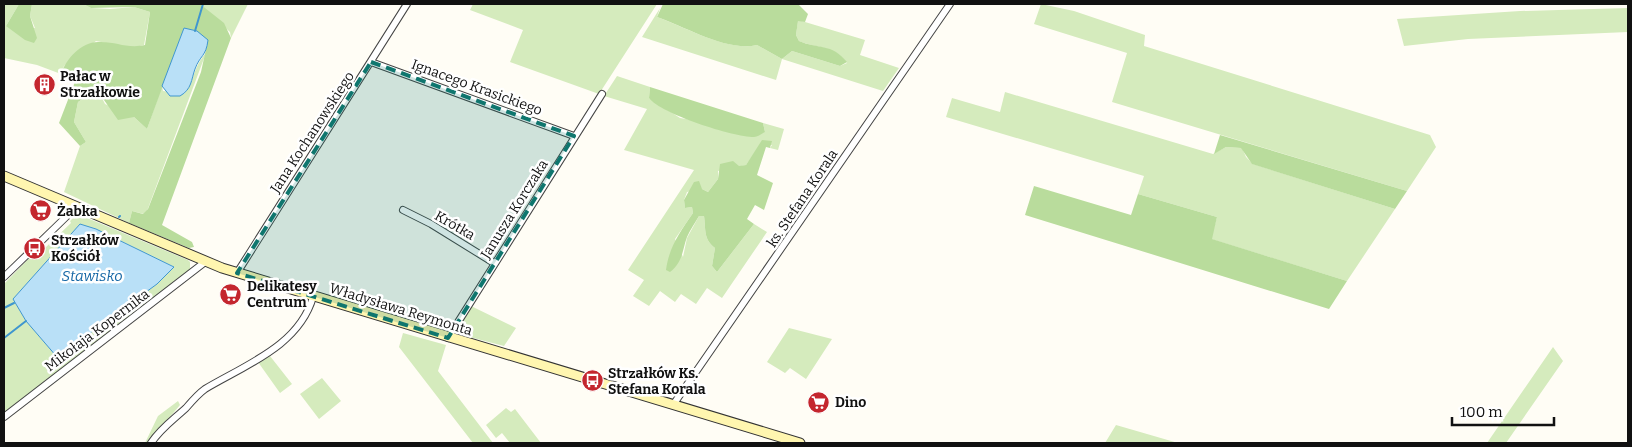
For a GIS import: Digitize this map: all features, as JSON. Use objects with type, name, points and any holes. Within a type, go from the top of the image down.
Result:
[{"type":"street","name":"Jana Kochanowskiego","points":[[237,273],[407,4]]},
{"type":"street","name":"ks. Stefana Korala","points":[[673,405],[950,4]]},
{"type":"street","name":"Ignacego Krasickiego","points":[[371,62],[574,136]]},
{"type":"street","name":"Janusza Korczaka","points":[[448,338],[602,94]]},
{"type":"street","name":"Władysława Reymonta","points":[[4,176],[205,262],[237,273],[800,443]]},
{"type":"street","points":[[4,277],[66,216],[73,206]]},
{"type":"street","name":"Krótka","points":[[402,210],[431,224],[494,263]]},
{"type":"street","name":"Mikołaja Kopernika","points":[[4,417],[205,262]]},
{"type":"street","points":[[151,443],[160,430],[199,394],[274,349],[291,335],[310,308],[313,297]]},
{"type":"highlighted area","points":[[371,62],[574,136],[448,338],[237,273]]},
{"type":"green space","points":[[4,4],[19,4],[6,26],[35,28],[30,16],[32,4],[83,4],[91,8],[110,9],[134,7],[150,12],[144,45],[131,48],[96,41],[64,66],[61,74],[37,65],[4,58]]},
{"type":"green space","points":[[19,4],[32,4],[30,16],[37,38],[34,43],[25,40],[6,26]]},
{"type":"green space","points":[[83,4],[200,4],[224,23],[231,38],[162,225],[192,242],[194,247],[189,248],[129,223],[132,211],[143,214],[148,209],[201,72],[208,40],[184,28],[147,129],[134,117],[118,120],[97,90],[78,102],[74,122],[86,142],[80,146],[59,123],[76,79],[61,74],[63,68],[75,52],[92,43],[145,45],[150,12],[134,7],[91,8]]},
{"type":"green space","points":[[200,4],[248,4],[231,38],[230,32]]},
{"type":"green space","points":[[473,4],[657,4],[599,94],[510,62],[523,30],[470,10]]},
{"type":"green space","points":[[663,4],[798,4],[808,14],[805,22],[798,21],[796,35],[799,41],[830,49],[847,62],[840,66],[792,51],[782,59],[757,45],[745,46],[720,42],[657,17]]},
{"type":"green space","points":[[1041,4],[1074,11],[1145,35],[1144,46],[1430,135],[1436,147],[1407,191],[1112,102],[1127,53],[1034,24]]},
{"type":"green space","points":[[660,8],[657,17],[720,42],[733,45],[757,45],[782,59],[776,80],[642,37]]},
{"type":"green space","points":[[1628,8],[1628,32],[1468,39],[1404,46],[1397,19],[1520,11]]},
{"type":"green space","points":[[798,20],[865,40],[860,55],[899,68],[883,91],[782,59],[792,51],[840,66],[847,63],[842,57],[831,50],[799,41],[796,35]]},
{"type":"green space","points":[[206,53],[147,211],[144,214],[132,211],[129,223],[64,192],[80,146],[86,142],[74,122],[78,102],[98,90],[105,104],[134,117],[147,129],[162,86],[163,91],[184,94]]},
{"type":"green space","points":[[617,76],[650,87],[649,98],[680,118],[765,132],[763,123],[784,129],[778,150],[770,148],[772,145],[760,145],[746,165],[718,171],[718,179],[708,192],[702,189],[687,192],[684,200],[685,208],[692,207],[693,213],[675,239],[683,257],[687,238],[699,216],[704,216],[708,241],[715,248],[712,266],[717,272],[754,224],[767,232],[722,298],[707,288],[696,304],[681,294],[675,302],[660,291],[649,306],[633,296],[644,280],[628,270],[694,170],[624,150],[647,109],[604,96]]},
{"type":"green space","points":[[650,87],[763,123],[765,132],[755,137],[744,136],[698,124],[656,104],[649,98]]},
{"type":"green space","points":[[1005,92],[1213,154],[1226,147],[1242,148],[1246,157],[1253,164],[1395,209],[1347,281],[1211,239],[1217,217],[1138,194],[1144,176],[946,117],[952,98],[1000,112]]},
{"type":"green space","points":[[1220,135],[1407,191],[1395,209],[1252,164],[1241,148],[1226,147],[1214,154]]},
{"type":"green space","points":[[762,140],[772,141],[770,148],[766,147],[757,175],[773,183],[764,210],[755,205],[747,219],[754,224],[717,272],[712,266],[715,248],[708,241],[704,216],[699,216],[687,237],[682,256],[670,272],[666,270],[672,247],[693,213],[692,207],[685,208],[684,200],[694,182],[699,181],[702,189],[708,192],[718,179],[720,164],[733,161],[739,166],[746,165]]},
{"type":"green space","points":[[1034,186],[1131,215],[1138,194],[1217,217],[1212,239],[1347,281],[1329,309],[1025,215]]},
{"type":"green space","points":[[76,215],[80,215],[188,260],[190,262],[190,271],[4,413],[4,284],[42,245],[45,248],[71,223],[70,221]],"holes":[[[79,225],[96,229],[174,267],[157,284],[57,357],[26,321],[13,299]]]},
{"type":"green space","points":[[471,306],[516,328],[504,346],[458,334],[457,328]]},
{"type":"green space","points":[[789,328],[832,339],[806,379],[790,368],[785,373],[767,362]]},
{"type":"green space","points":[[403,333],[446,345],[438,371],[493,443],[473,443],[399,347]]},
{"type":"green space","points":[[1553,347],[1563,361],[1506,443],[1487,443]]},
{"type":"green space","points":[[270,356],[292,384],[280,393],[258,362]]},
{"type":"green space","points":[[322,378],[341,401],[319,419],[300,394]]},
{"type":"green space","points":[[178,401],[180,405],[148,443],[145,443],[158,416]]},
{"type":"green space","points":[[506,408],[511,412],[515,409],[541,443],[510,443],[502,433],[496,438],[486,425]]},
{"type":"green space","points":[[1116,425],[1178,443],[1105,443]]},
{"type":"water","points":[[184,28],[197,31],[208,40],[207,46],[197,64],[187,90],[180,96],[170,96],[162,86]]},
{"type":"water","name":"Stawisko","points":[[80,224],[96,229],[174,267],[157,284],[57,357],[26,321],[13,299]]},
{"type":"waterway","points":[[195,31],[203,4]]},
{"type":"waterway","points":[[4,308],[14,303]]},
{"type":"waterway","points":[[4,338],[26,321]]},
{"type":"place","name":"Pałac w Strzałkowie","points":[[44,84]]},
{"type":"place","name":"Żabka","points":[[41,211]]},
{"type":"place","name":"Strzałków Kościół","points":[[35,248]]},
{"type":"place","name":"Delikatesy Centrum","points":[[231,294]]},
{"type":"place","name":"Strzałków Ks. Stefana Korala","points":[[592,381]]},
{"type":"place","name":"Dino","points":[[819,402]]}]
